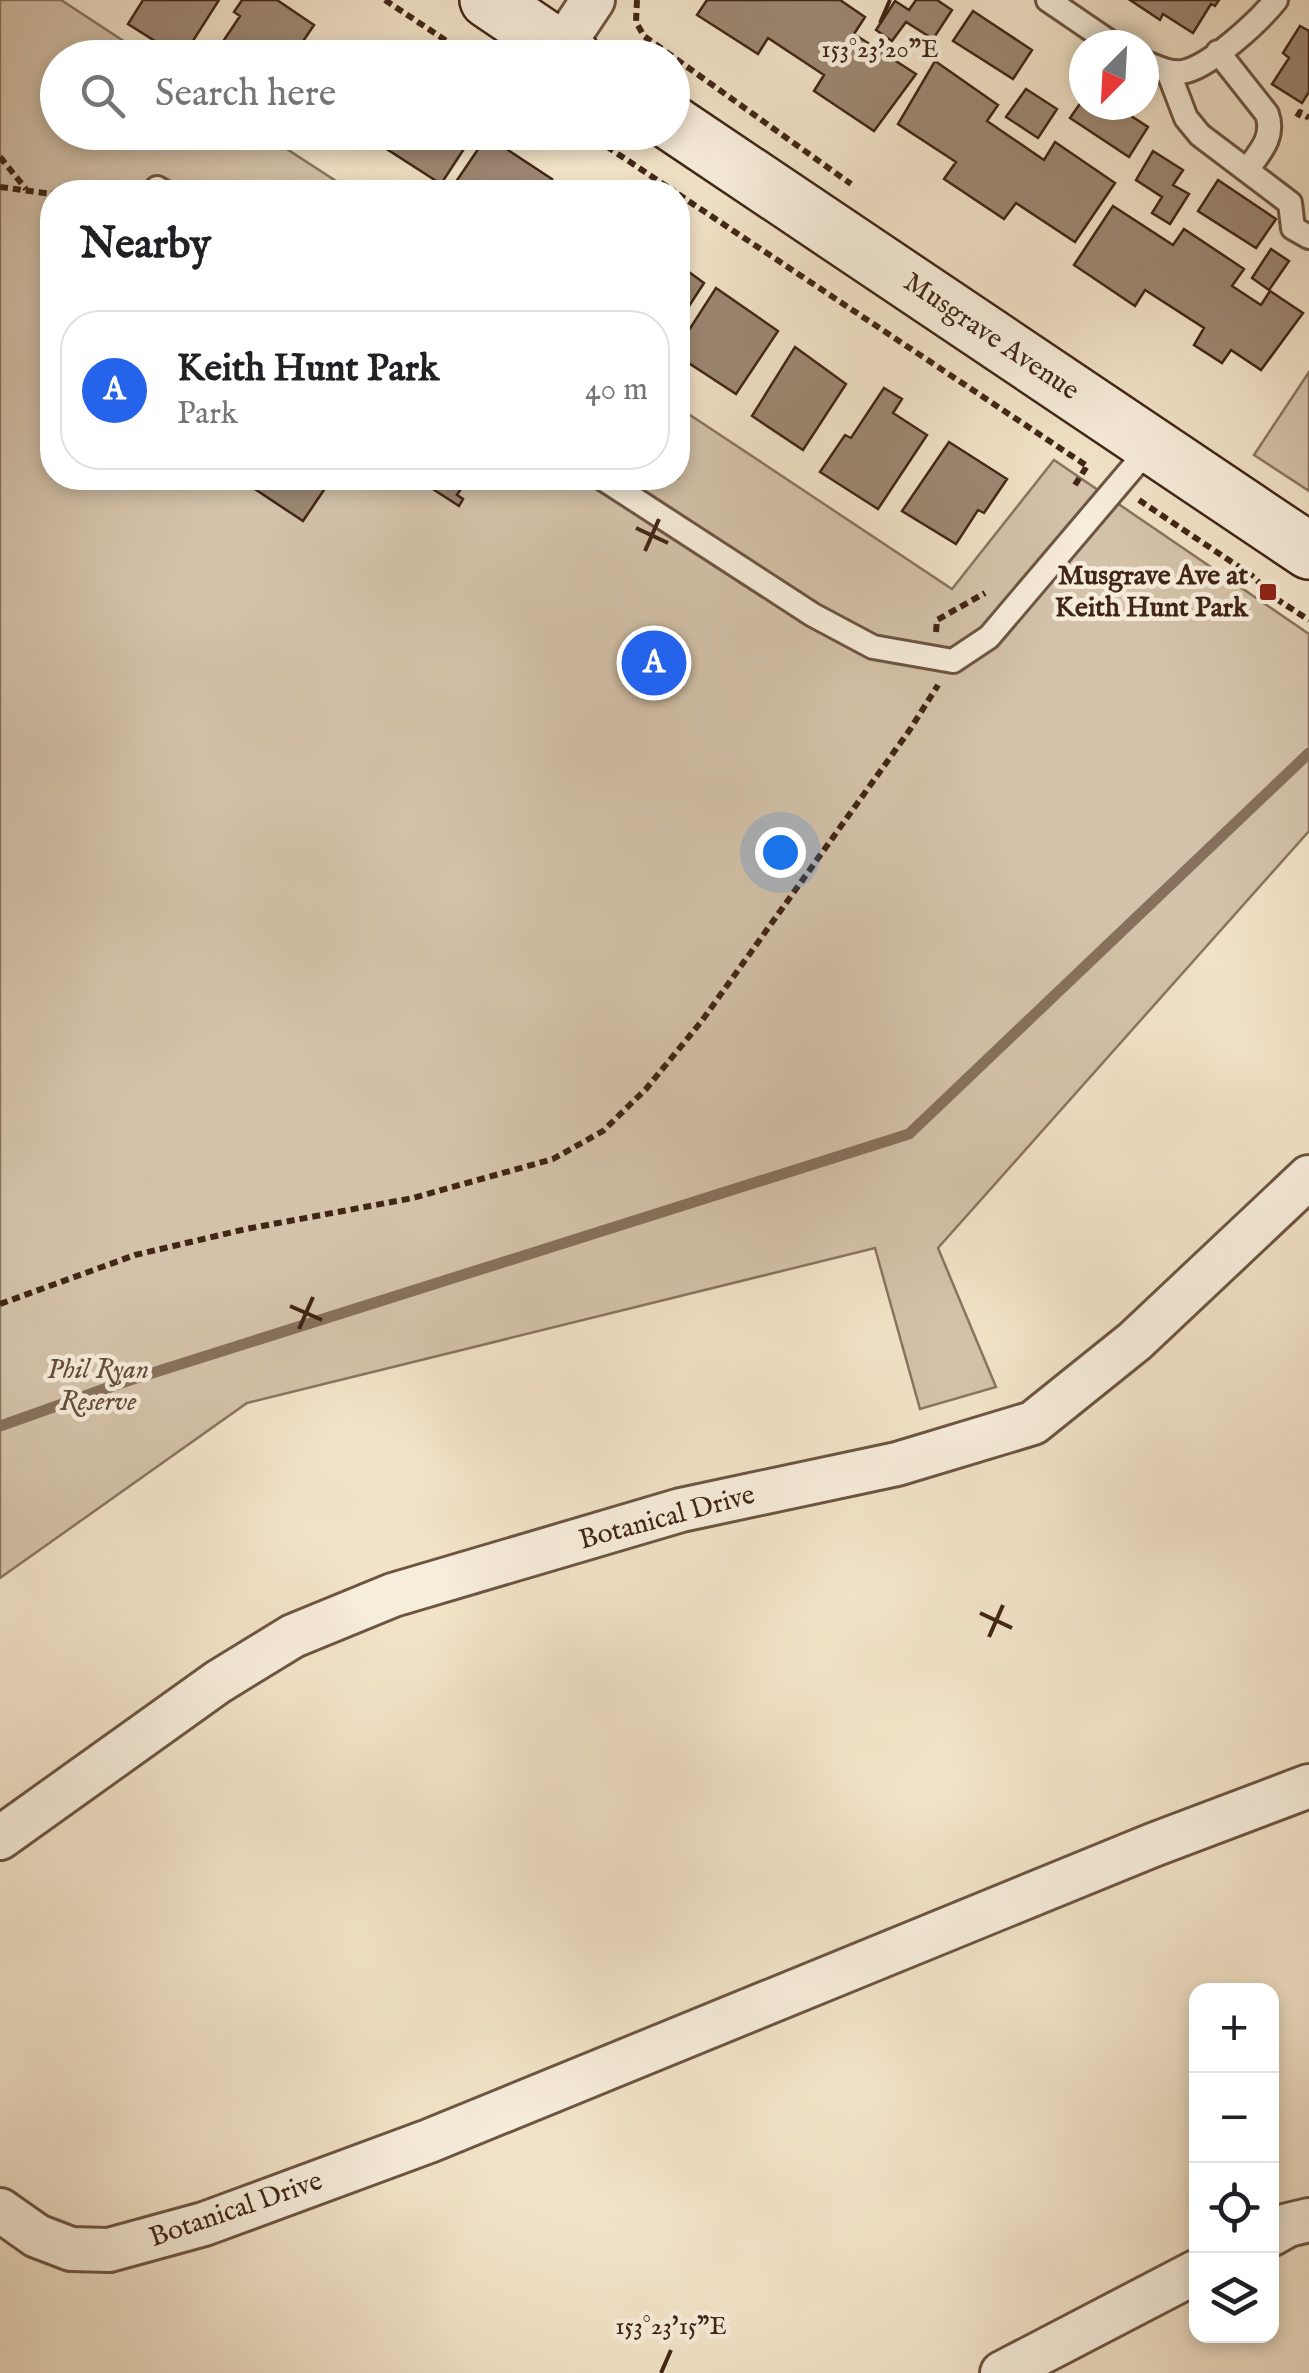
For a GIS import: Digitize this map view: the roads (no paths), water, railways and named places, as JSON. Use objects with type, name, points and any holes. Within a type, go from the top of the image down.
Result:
[{"type":"main road","name":"Musgrave Avenue","points":[[690,136],[1309,551]]},
{"type":"street","points":[[538,26],[592,0]]},
{"type":"street","name":"Botanical Drive","points":[[0,1838],[233,1673],[294,1636],[393,1596],[681,1510],[897,1464],[1032,1422],[1135,1341],[1309,1177]]},
{"type":"street","name":"Botanical Drive","points":[[0,2210],[36,2236],[71,2249],[110,2250],[204,2224],[429,2142],[1135,1852],[1309,1786]]},
{"type":"street","points":[[1279,2231],[1309,2220]]},
{"type":"street","points":[[1002,2373],[1189,2276]]},
{"type":"lane","points":[[1048,0],[1092,30]]},
{"type":"lane","points":[[1159,68],[1186,72],[1218,52],[1276,0]]},
{"type":"lane","points":[[1218,52],[1267,114],[1272,126],[1269,139],[1248,170]]},
{"type":"lane","points":[[1168,71],[1186,118],[1216,148],[1290,202],[1294,228],[1309,237]]},
{"type":"lane","points":[[620,490],[812,615],[858,639],[874,646],[953,661],[989,637],[1152,445]]},
{"type":"waterway","points":[[0,1426],[127,1381],[909,1134],[1309,753]]},
{"type":"place","name":"Musgrave Ave at Keith Hunt Park","points":[[1268,592]]},
{"type":"place","name":"Keith Hunt Park","points":[[654,663]]},
{"type":"park label","name":"Phil Ryan Reserve","points":[[98,1386]]}]
